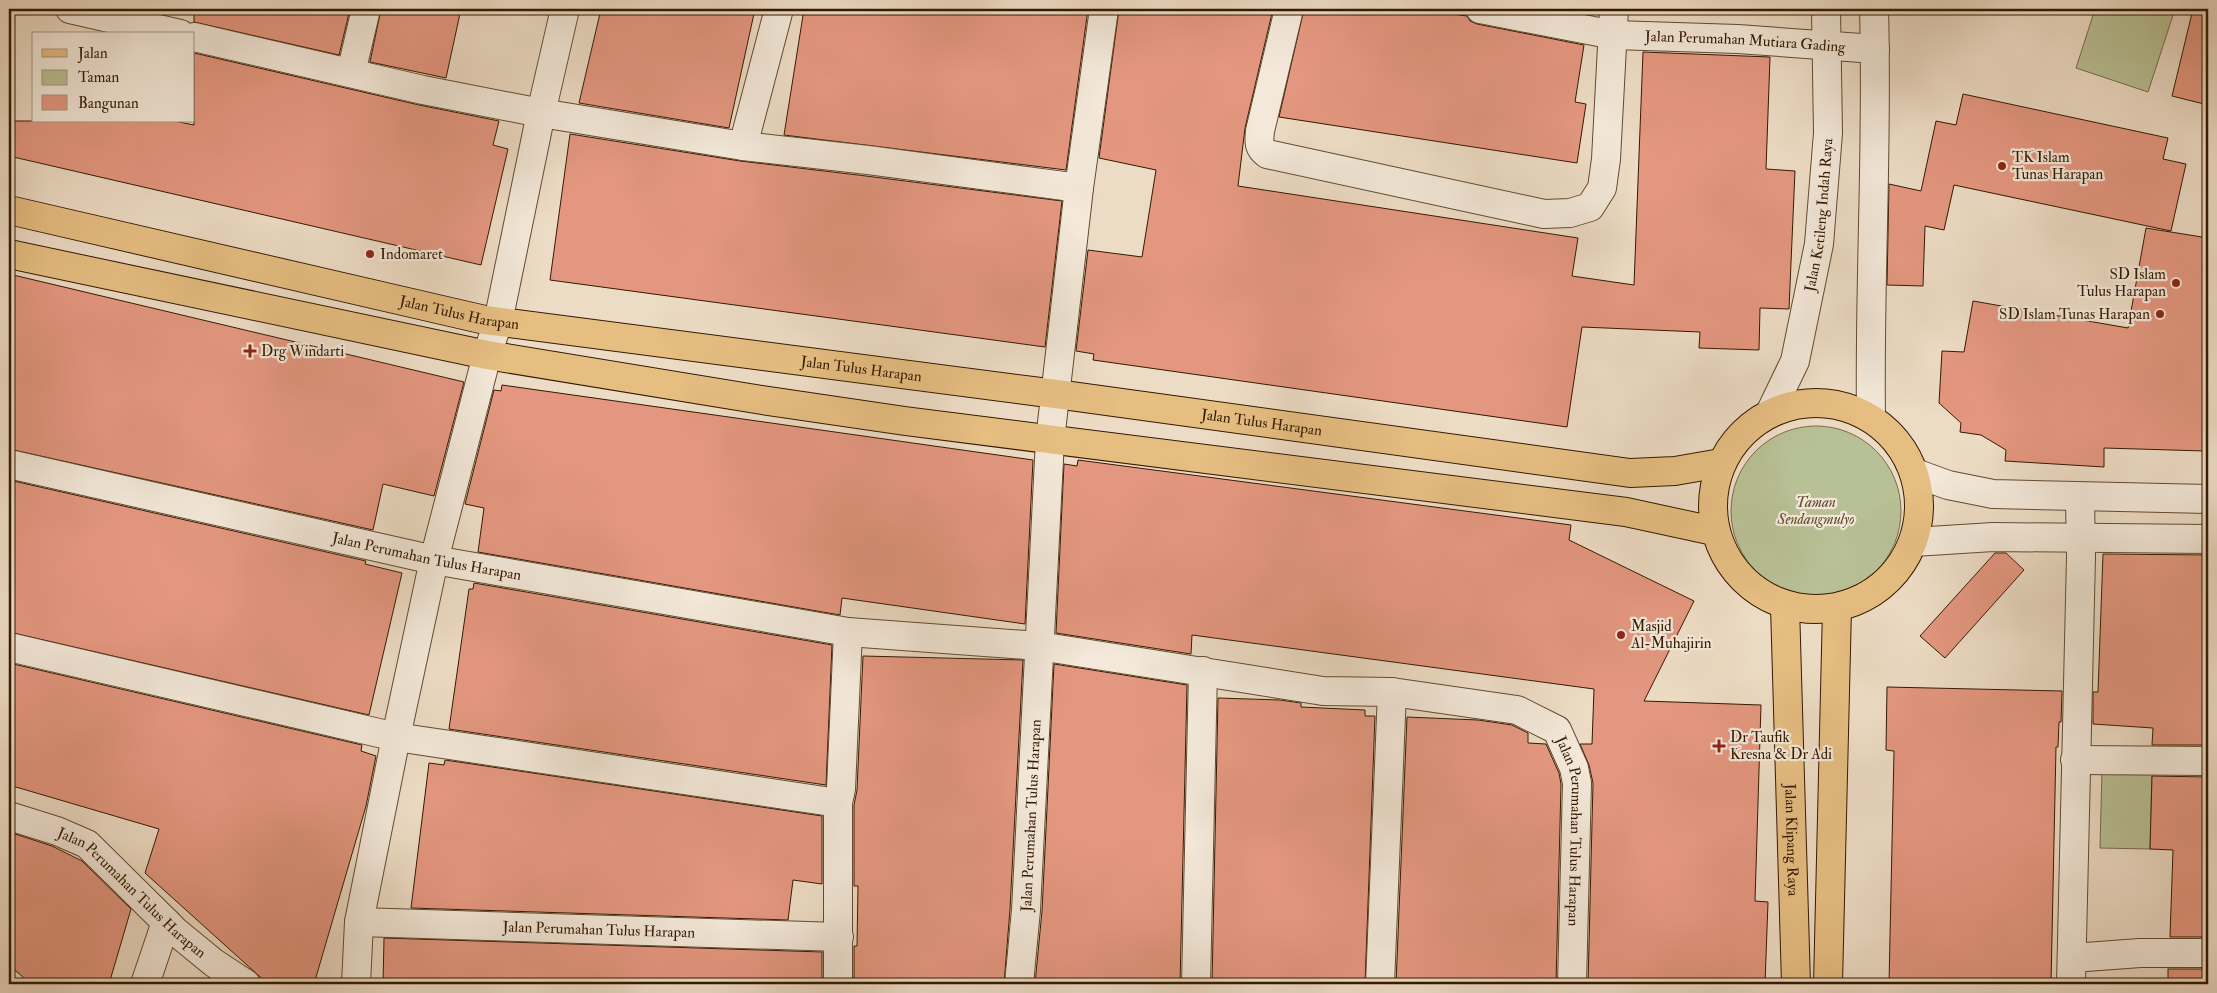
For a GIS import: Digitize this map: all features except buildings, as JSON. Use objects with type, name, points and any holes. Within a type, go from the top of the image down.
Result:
[{"type":"main road","name":"Jalan Tulus Harapan","points":[[9,210],[471,318],[498,322],[1056,394],[1630,473],[1668,472],[1721,463]]},
{"type":"main road","points":[[177,288],[188,253]]},
{"type":"main road","points":[[9,254],[487,355],[820,408],[1050,440],[1626,512],[1714,532]]},
{"type":"main road","points":[[1803,403],[1830,404],[1839,405],[1871,418],[1898,442],[1915,473],[1920,508],[1914,542],[1896,573],[1870,596],[1837,608],[1810,610],[1785,606],[1753,590],[1728,564],[1714,532],[1711,497],[1721,463],[1741,433],[1770,413],[1803,403]]},
{"type":"main road","name":"Jalan Klipang Raya","points":[[1785,606],[1796,984]]},
{"type":"main road","points":[[1828,984],[1837,608]]},
{"type":"street","points":[[70,9],[171,32]]},
{"type":"street","points":[[350,72],[366,9]]},
{"type":"street","points":[[356,984],[360,922],[396,737],[434,560],[487,355],[498,322],[541,113],[565,9]]},
{"type":"street","points":[[743,146],[779,9]]},
{"type":"street","name":"Jalan Perumahan Tulus Harapan","points":[[1019,984],[1026,910],[1050,440],[1079,188],[1104,9]]},
{"type":"street","points":[[1289,9],[1259,142],[1260,149],[1267,154],[1544,214],[1570,212],[1590,206],[1602,188],[1606,159],[1614,22]]},
{"type":"street","name":"Jalan Perumahan Mutiara Gading","points":[[1480,9],[1614,22],[1738,39],[1875,49]]},
{"type":"street","name":"Jalan Ketileng Indah Raya","points":[[1770,413],[1795,361],[1819,244],[1828,133],[1826,9]]},
{"type":"street","points":[[1871,418],[1870,337],[1873,257],[1874,9]]},
{"type":"street","points":[[195,37],[423,90],[541,113],[743,146],[868,160],[1079,188]]},
{"type":"street","name":"Jalan Perumahan Tulus Harapan","points":[[9,464],[434,560],[848,632],[1039,646],[1323,691],[1392,692],[1517,710],[1558,730],[1574,768],[1577,783],[1572,984]]},
{"type":"street","points":[[1915,473],[1948,485],[1993,494],[2208,499]]},
{"type":"street","points":[[2080,497],[2081,538],[2072,971],[2140,953],[2208,953]]},
{"type":"street","points":[[2170,498],[2170,539]]},
{"type":"street","points":[[1914,542],[1993,537],[2208,539]]},
{"type":"street","points":[[838,984],[838,802],[841,789],[848,632]]},
{"type":"street","points":[[9,647],[396,737],[838,802]]},
{"type":"street","points":[[1196,984],[1203,672]]},
{"type":"street","points":[[1380,984],[1392,692]]},
{"type":"street","points":[[2075,760],[2208,761]]},
{"type":"street","name":"Jalan Perumahan Tulus Harapan","points":[[9,816],[57,831],[88,844],[166,922],[214,963],[246,984]]},
{"type":"street","points":[[145,984],[166,922]]},
{"type":"street","name":"Jalan Perumahan Tulus Harapan","points":[[360,922],[839,937]]},
{"type":"green space","points":[[2095,9],[2175,9],[2148,92],[2076,68]]},
{"type":"green space","name":"Taman Sendangmulyo","points":[[1824,426],[1849,432],[1870,445],[1882,457],[1898,486],[1901,511],[1900,528],[1895,544],[1882,565],[1870,577],[1841,593],[1808,596],[1783,590],[1762,577],[1750,565],[1734,536],[1731,503],[1737,478],[1750,457],[1762,445],[1791,429]]},
{"type":"green space","points":[[2102,770],[2152,771],[2150,849],[2100,848]]},
{"type":"place","name":"TK Islam Tunas Harapan","points":[[2002,166]]},
{"type":"place","name":"Indomaret","points":[[370,254]]},
{"type":"place","name":"SD Islam Tulus Harapan","points":[[2176,283]]},
{"type":"place","name":"SD Islam Tunas Harapan","points":[[2160,314]]},
{"type":"place","name":"Drg Windarti","points":[[250,351]]},
{"type":"place","name":"Masjid Al-Muhajirin","points":[[1621,635]]},
{"type":"place","name":"Dr Taufik Kresna & Dr Adi","points":[[1719,746]]}]
